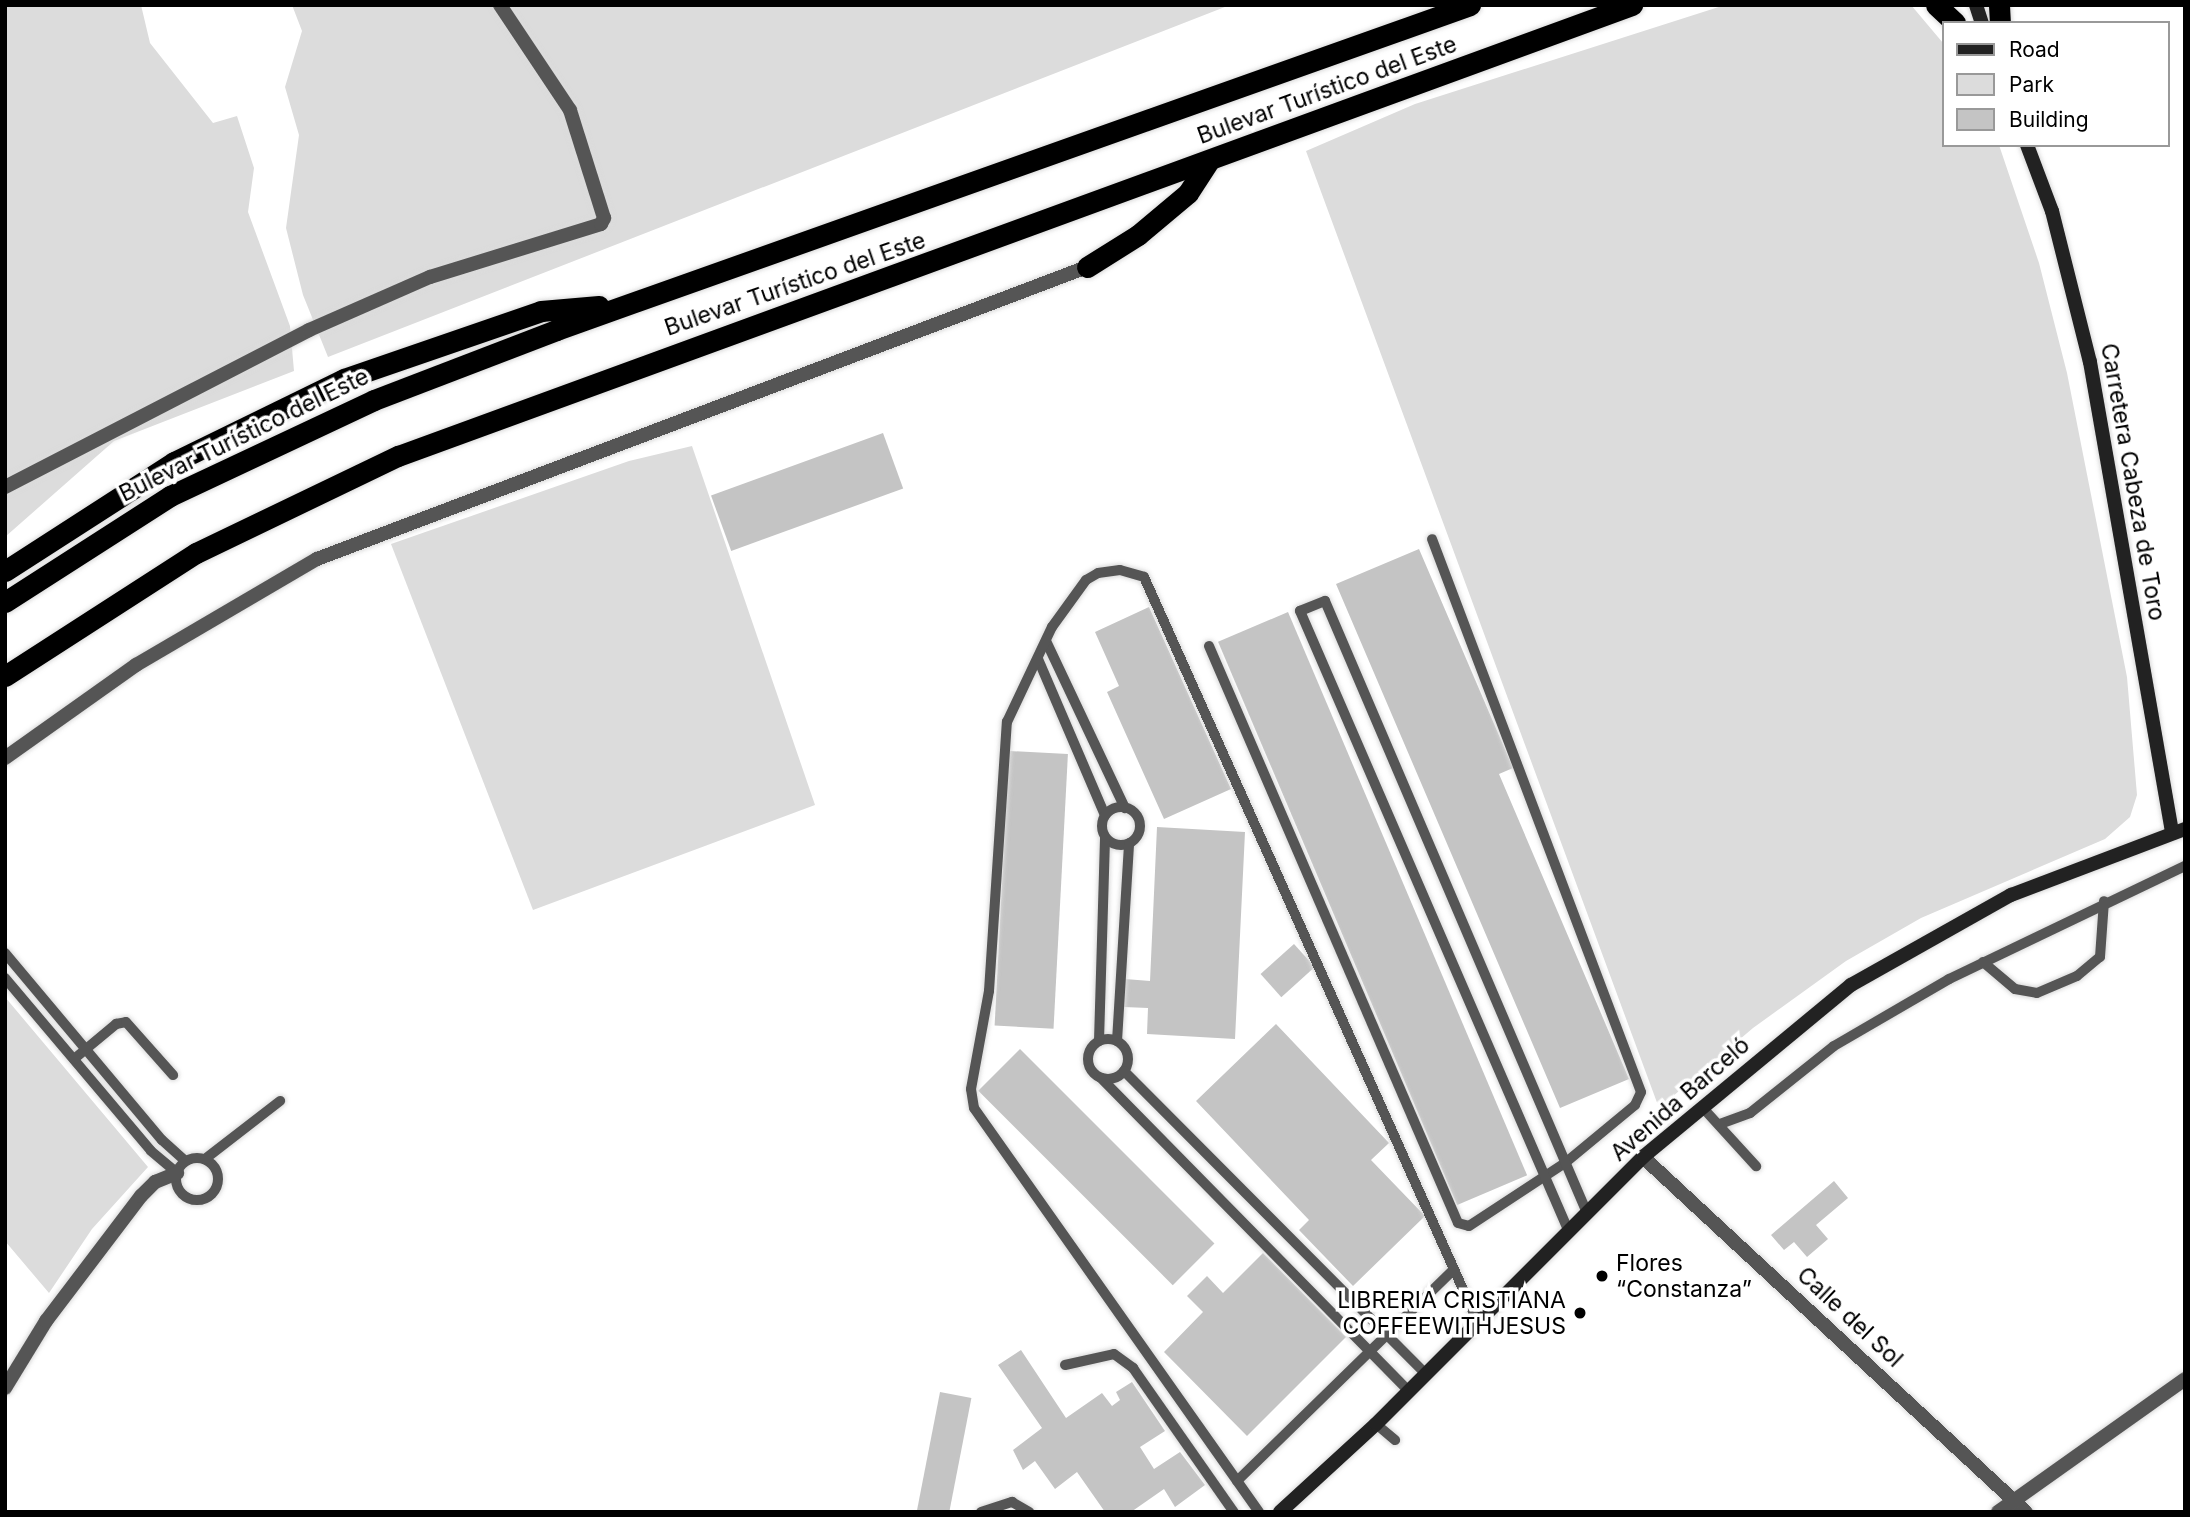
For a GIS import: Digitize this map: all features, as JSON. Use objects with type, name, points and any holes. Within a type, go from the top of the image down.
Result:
[{"type":"highway","name":"Bulevar Turístico del Este","points":[[5,601],[159,502],[374,400],[629,304],[1470,5]]},
{"type":"highway","name":"Bulevar Turístico del Este","points":[[5,676],[196,553],[398,456],[1632,5]]},
{"type":"highway","points":[[1936,5],[1953,21]]},
{"type":"highway","points":[[1087,267],[1138,235],[1188,193],[1208,162]]},
{"type":"highway","points":[[5,570],[174,462],[344,379],[541,311],[629,304]]},
{"type":"street","points":[[5,487],[309,330],[430,277],[601,224],[604,218],[570,110],[500,5]]},
{"type":"street","name":"Carretera Cabeza de Toro","points":[[2028,147],[2052,211],[2090,362],[2178,831]]},
{"type":"street","points":[[5,758],[136,665],[317,559],[1087,267]]},
{"type":"street","name":"Avenida Barceló","points":[[1280,1512],[1376,1424],[1643,1157],[1851,985],[2011,895],[2178,831]]},
{"type":"street","name":"Calle del Sol","points":[[1643,1157],[2026,1512]]},
{"type":"street","points":[[5,1388],[46,1321],[141,1196],[155,1182],[181,1167]]},
{"type":"street","points":[[1998,1512],[2012,1498],[2185,1379]]},
{"type":"lane","points":[[1209,646],[1458,1223],[1469,1226],[1565,1163],[1635,1105],[1641,1092],[1638,1077],[1432,539]]},
{"type":"lane","points":[[1259,1512],[974,1108],[972,1078],[989,991],[1007,722],[1046,640],[1086,580],[1121,570],[1143,577],[1478,1323]]},
{"type":"lane","points":[[1569,1232],[1300,611],[1325,601],[1587,1213]]},
{"type":"lane","points":[[1046,640],[1125,808],[1135,814],[1139,824],[1129,844],[1117,1041],[1128,1055],[1124,1071],[1114,1079],[1101,1078]]},
{"type":"lane","points":[[1038,659],[1105,815],[1099,1041],[1090,1051],[1088,1064],[1409,1391]]},
{"type":"lane","points":[[1105,815],[1125,808]]},
{"type":"lane","points":[[1105,837],[1116,845],[1129,844]]},
{"type":"lane","points":[[1720,1124],[1750,1112],[1834,1046],[1983,962],[2105,901],[2185,866]]},
{"type":"lane","points":[[1983,962],[2015,989],[2037,993],[2077,976],[2100,957],[2105,901]]},
{"type":"lane","points":[[5,953],[181,1167]]},
{"type":"lane","points":[[5,978],[151,1151],[181,1167],[205,1158],[281,1101]]},
{"type":"lane","points":[[74,1059],[116,1024],[126,1022],[173,1075]]},
{"type":"lane","points":[[1099,1041],[1117,1041]]},
{"type":"lane","points":[[1124,1071],[1426,1374]]},
{"type":"lane","points":[[1703,1108],[1756,1166]]},
{"type":"lane","points":[[181,1167],[177,1186],[187,1197],[207,1198],[216,1188],[218,1174],[205,1158]]},
{"type":"lane","points":[[1237,1481],[1454,1269]]},
{"type":"lane","points":[[1065,1365],[1114,1354],[1133,1368],[1234,1512]]},
{"type":"lane","points":[[1376,1424],[1395,1440]]},
{"type":"lane","points":[[981,1512],[996,1503],[1012,1502],[1029,1512]]},
{"type":"green space","points":[[5,5],[141,5],[150,43],[213,123],[237,116],[254,168],[248,212],[290,326],[294,371],[114,441],[5,537]]},
{"type":"green space","points":[[292,5],[1230,5],[328,357],[303,295],[286,228],[299,135],[285,87],[302,31]]},
{"type":"green space","points":[[1725,5],[1911,5],[1941,41],[1941,147],[2000,147],[2039,263],[2067,373],[2127,677],[2137,795],[2130,817],[2105,839],[1921,918],[1846,961],[1753,1028],[1659,1108],[1306,151],[1415,104]]},
{"type":"green space","points":[[692,446],[815,805],[533,910],[391,544],[629,461]]},
{"type":"green space","points":[[5,997],[148,1167],[92,1229],[49,1293],[5,1241]]},
{"type":"building","points":[[883,433],[903,488],[731,551],[711,496]]},
{"type":"building","points":[[1419,549],[1513,768],[1499,774],[1629,1079],[1560,1108],[1336,584]]},
{"type":"building","points":[[1149,607],[1231,789],[1164,819],[1107,692],[1119,686],[1095,632]]},
{"type":"building","points":[[1288,612],[1527,1175],[1457,1205],[1218,642]]},
{"type":"building","points":[[1009,751],[1068,754],[1054,1029],[995,1026]]},
{"type":"building","points":[[1157,827],[1245,832],[1235,1039],[1147,1034],[1148,1008],[1124,1007],[1125,979],[1150,981]]},
{"type":"building","points":[[1294,944],[1315,967],[1281,997],[1261,974]]},
{"type":"building","points":[[1276,1024],[1389,1143],[1371,1160],[1425,1216],[1353,1286],[1299,1230],[1309,1220],[1196,1101]]},
{"type":"building","points":[[1020,1049],[1214,1243],[1173,1285],[978,1091]]},
{"type":"building","points":[[1834,1181],[1848,1198],[1816,1225],[1828,1239],[1807,1257],[1794,1242],[1784,1250],[1771,1235]]},
{"type":"building","points":[[1263,1253],[1346,1337],[1247,1436],[1164,1352],[1203,1312],[1187,1296],[1207,1276],[1223,1293]]},
{"type":"building","points":[[1021,1350],[1066,1418],[1102,1393],[1112,1406],[1120,1400],[1116,1392],[1132,1382],[1165,1431],[1140,1447],[1154,1469],[1180,1452],[1205,1485],[1175,1507],[1164,1489],[1131,1512],[1105,1512],[1077,1472],[1055,1489],[1035,1461],[1023,1470],[1013,1450],[1042,1428],[998,1365]]},
{"type":"building","points":[[940,1392],[971,1398],[949,1512],[917,1512]]},
{"type":"place","name":"Flores “Constanza”","points":[[1602,1276]]},
{"type":"place","name":"LIBRERIA CRISTIANA COFFEEWITHJESUS","points":[[1580,1313]]}]
